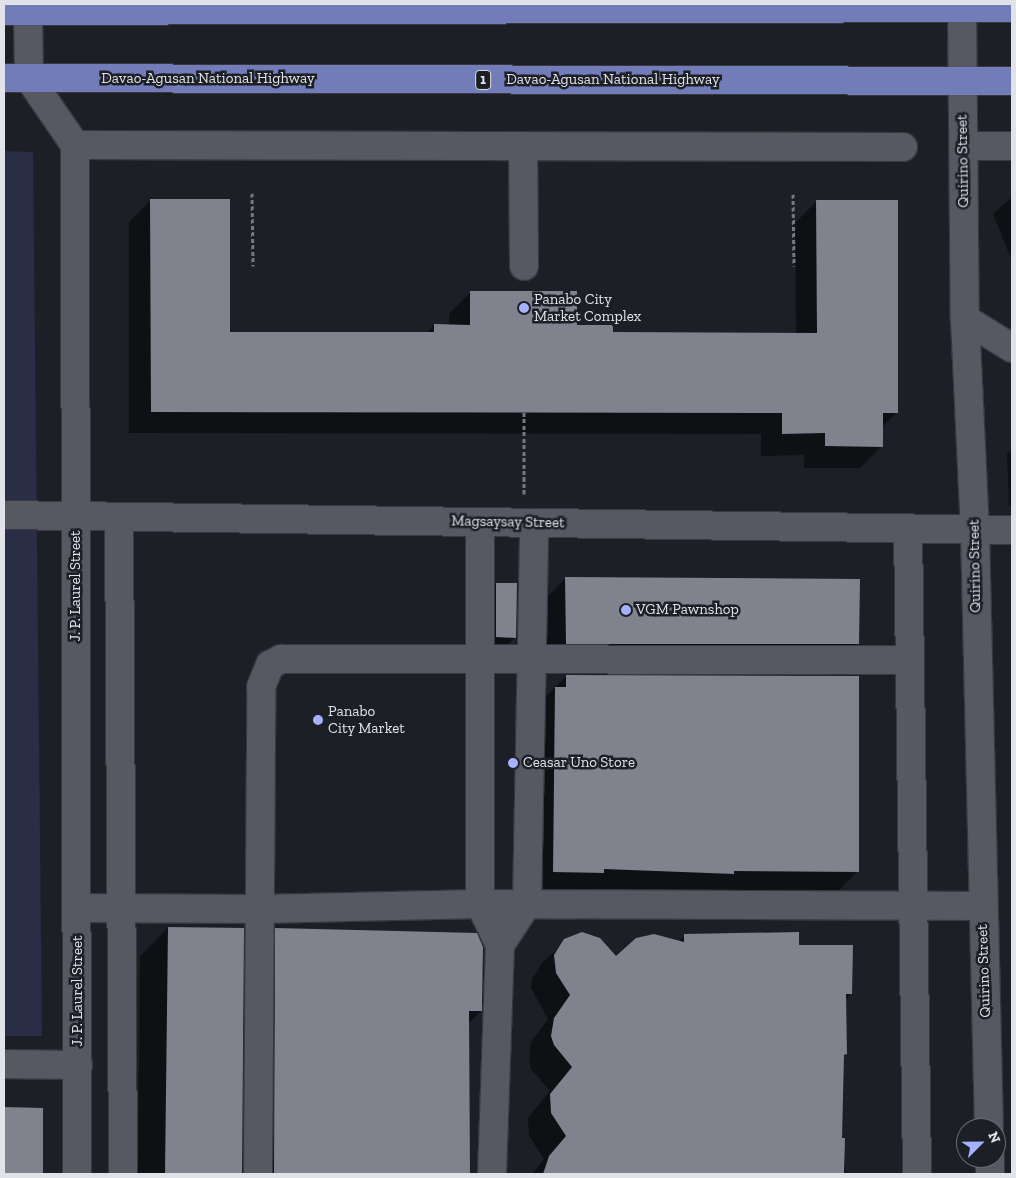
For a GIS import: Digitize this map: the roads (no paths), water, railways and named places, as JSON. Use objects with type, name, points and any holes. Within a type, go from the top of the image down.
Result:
[{"type":"highway","points":[[16,11],[337,7],[962,6],[1012,8]]},
{"type":"highway","name":"Davao-Agusan National Highway","points":[[17,78],[1012,81]]},
{"type":"street","name":"Quirino Street","points":[[962,6],[965,319],[975,531],[982,906],[989,1118]]},
{"type":"street","points":[[16,11],[17,78],[75,145],[903,147]]},
{"type":"street","name":"J. P. Laurel Street","points":[[75,145],[78,908],[77,1174]]},
{"type":"street","points":[[523,146],[524,266]]},
{"type":"street","points":[[963,146],[1012,146]]},
{"type":"street","points":[[965,319],[1012,348]]},
{"type":"street","name":"Magsaysay Street","points":[[4,515],[908,528],[975,531],[1012,530]]},
{"type":"street","points":[[119,516],[123,1174]]},
{"type":"street","points":[[480,522],[480,904],[500,945],[492,1174]]},
{"type":"street","points":[[500,945],[527,904],[531,662],[529,523]]},
{"type":"street","points":[[908,528],[911,904],[917,1174]]},
{"type":"street","points":[[258,1174],[262,909],[261,686],[270,665],[281,659],[480,662],[908,660]]},
{"type":"street","points":[[78,908],[262,909],[480,904],[911,904],[982,906]]},
{"type":"street","points":[[4,1064],[78,1065]]},
{"type":"place","name":"Panabo City Market Complex","points":[[524,308]]},
{"type":"place","name":"VGM Pawnshop","points":[[626,610]]},
{"type":"place","name":"Panabo City Market","points":[[318,720]]},
{"type":"place","name":"Ceasar Uno Store","points":[[513,763]]}]
